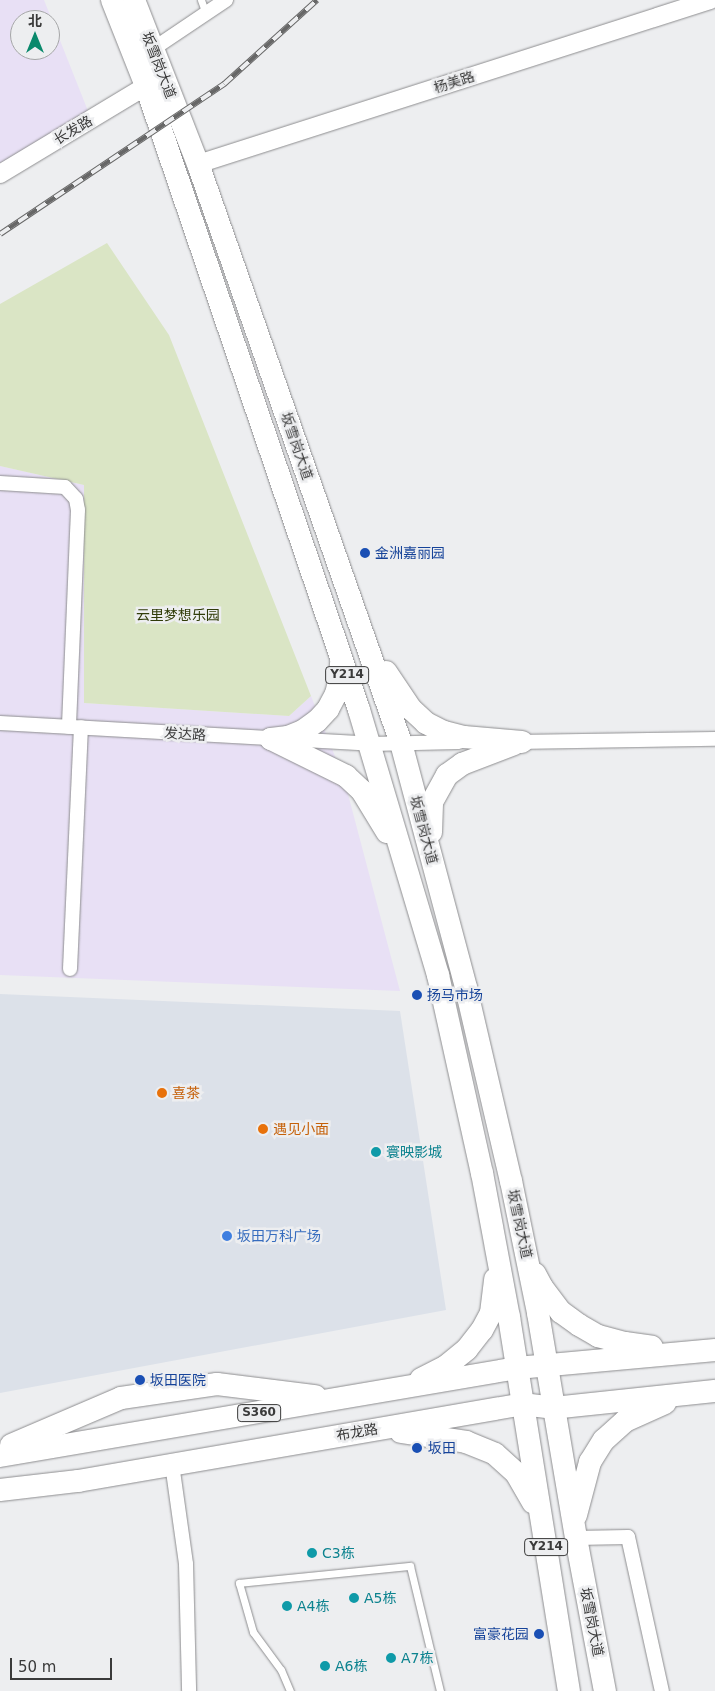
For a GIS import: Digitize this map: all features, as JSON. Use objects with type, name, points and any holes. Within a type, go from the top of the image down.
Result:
[{"type":"main road","name":"坂雪岗大道","points":[[112,0],[146,86],[371,744],[438,975],[493,1235],[517,1368],[569,1691]]},
{"type":"main road","name":"坂雪岗大道","points":[[134,0],[198,164],[401,743],[466,988],[527,1258],[605,1691]]},
{"type":"main road","points":[[365,640],[411,709],[426,723],[444,732],[464,737],[522,742]]},
{"type":"main road","points":[[271,739],[303,731],[317,721],[328,709],[336,694],[340,678],[341,662],[337,645]]},
{"type":"main road","points":[[271,739],[337,770],[355,783],[369,800],[404,860]]},
{"type":"main road","points":[[430,855],[432,802],[447,775],[470,760],[522,742]]},
{"type":"main road","points":[[399,1390],[445,1367],[467,1349],[482,1330],[491,1313],[495,1287],[493,1235]]},
{"type":"main road","points":[[527,1258],[542,1287],[556,1306],[579,1325],[598,1336],[625,1343],[690,1352]]},
{"type":"main road","name":"S360","points":[[0,1456],[399,1390],[517,1368],[715,1350]]},
{"type":"main road","points":[[0,1450],[121,1398],[217,1384],[341,1399]]},
{"type":"main road","points":[[575,1532],[581,1490],[590,1462],[604,1440],[625,1421],[653,1407],[707,1392]]},
{"type":"main road","name":"布龙路","points":[[0,1490],[78,1481],[522,1404],[554,1408],[707,1392]]},
{"type":"main road","points":[[377,1429],[466,1442],[495,1454],[516,1473],[531,1499],[542,1527]]},
{"type":"street","points":[[153,49],[226,0]]},
{"type":"street","name":"杨美路","points":[[198,164],[710,0]]},
{"type":"street","name":"长发路","points":[[0,174],[146,86]]},
{"type":"street","points":[[0,483],[65,486],[76,499],[78,510],[70,969]]},
{"type":"street","name":"发达路","points":[[0,723],[371,744],[715,739]]},
{"type":"street","points":[[172,1464],[186,1564],[189,1691]]},
{"type":"street","points":[[575,1532],[628,1537],[662,1691]]},
{"type":"lane","points":[[201,0],[207,14]]},
{"type":"lane","points":[[290,1691],[281,1670],[253,1632],[239,1583],[410,1566],[440,1691]]},
{"type":"shaded area","points":[[0,0],[44,0],[48,10],[10,10],[10,60],[60,60],[60,40],[90,116],[0,169]]},
{"type":"shaded area","points":[[0,466],[84,485],[84,703],[289,716],[311,696],[344,779],[400,991],[0,975]]},
{"type":"shaded area","points":[[0,994],[400,1011],[446,1310],[0,1393]]},
{"type":"green space","name":"云里梦想乐园","points":[[107,243],[169,335],[311,696],[289,716],[84,703],[84,485],[0,466],[0,304]]},
{"type":"railway","points":[[0,234],[224,84],[317,0]]},
{"type":"place","name":"金洲嘉丽园","points":[[365,553]]},
{"type":"place","name":"扬马市场","points":[[417,995]]},
{"type":"place","name":"喜茶","points":[[162,1093]]},
{"type":"place","name":"遇见小面","points":[[263,1129]]},
{"type":"place","name":"寰映影城","points":[[376,1152]]},
{"type":"place","name":"坂田万科广场","points":[[227,1236]]},
{"type":"place","name":"坂田医院","points":[[140,1380]]},
{"type":"place","name":"坂田","points":[[417,1448]]},
{"type":"place","name":"C3栋","points":[[312,1553]]},
{"type":"place","name":"A5栋","points":[[354,1598]]},
{"type":"place","name":"A4栋","points":[[287,1606]]},
{"type":"place","name":"富豪花园","points":[[539,1634]]},
{"type":"place","name":"A7栋","points":[[391,1658]]},
{"type":"place","name":"A6栋","points":[[325,1666]]}]
